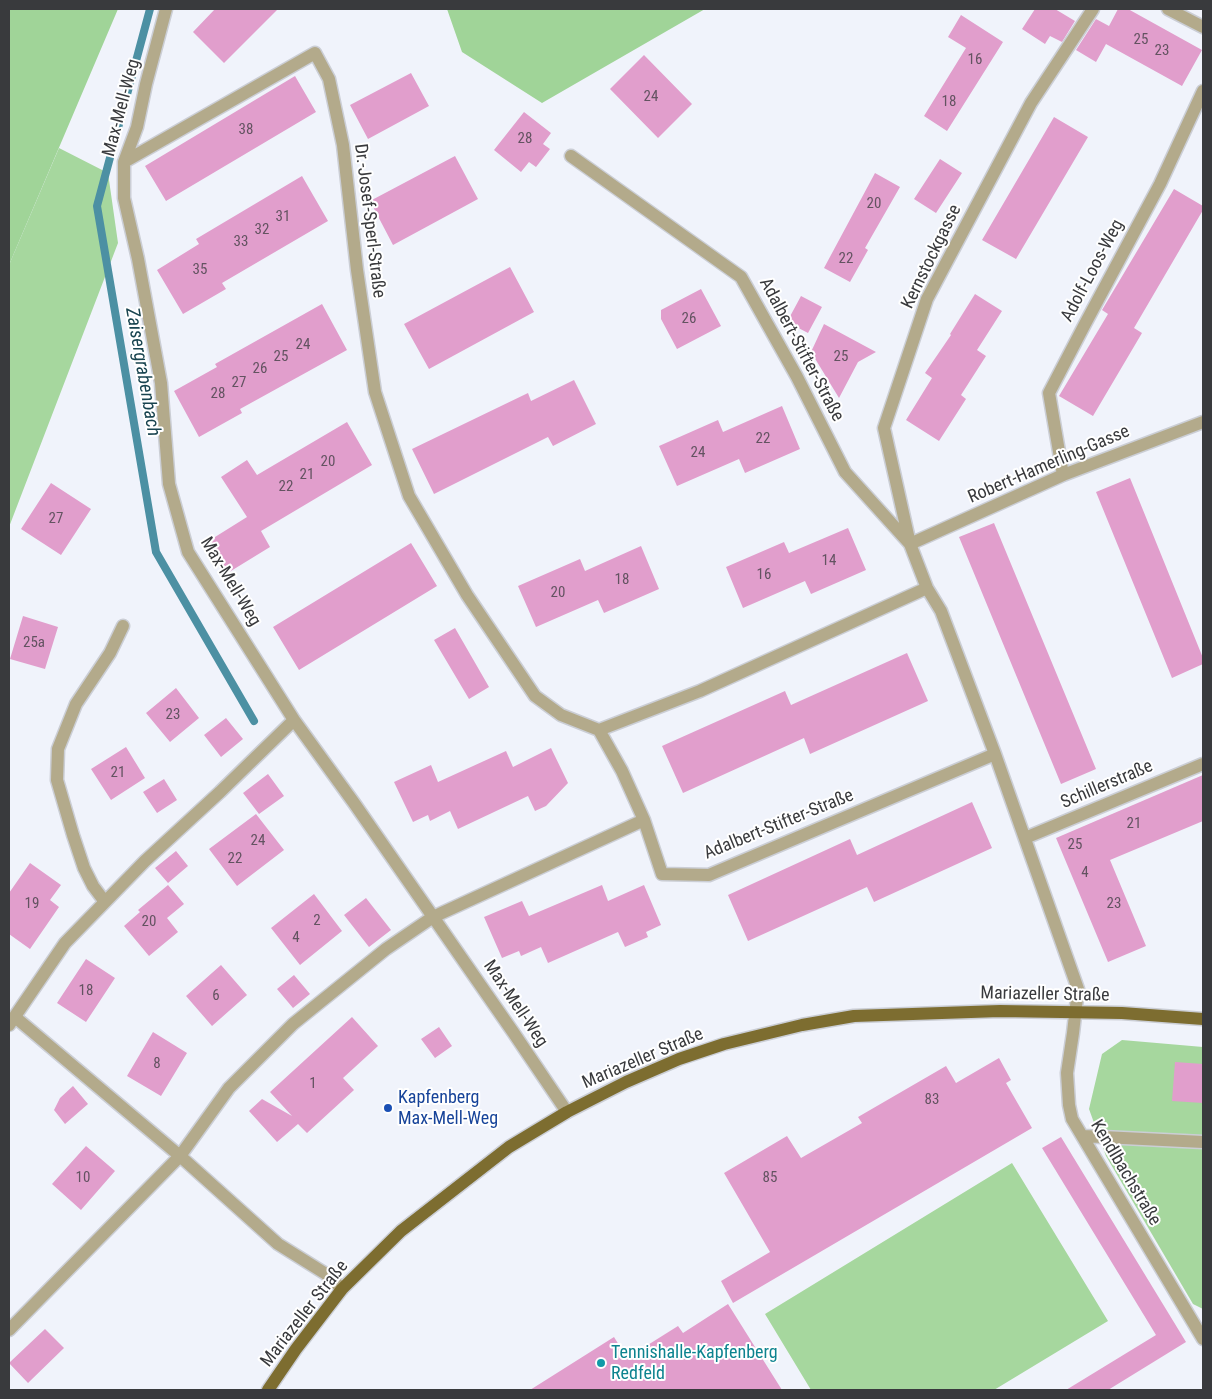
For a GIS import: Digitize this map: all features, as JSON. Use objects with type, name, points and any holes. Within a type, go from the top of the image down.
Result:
[{"type":"main road","name":"Mariazeller Straße","points":[[268,1390],[296,1349],[342,1289],[401,1230],[509,1147],[567,1112],[626,1082],[679,1059],[724,1044],[802,1025],[854,1016],[1000,1011],[1075,1012],[1203,1019]]},
{"type":"street","name":"Max-Mell-Weg","points":[[166,9],[137,126],[124,162],[124,198],[138,259],[161,383],[169,484],[188,552],[294,720],[354,803],[567,1112]]},
{"type":"street","name":"Kernstockgasse","points":[[910,544],[884,428],[927,299],[1031,102],[1093,9]]},
{"type":"street","points":[[1168,9],[1203,27]]},
{"type":"street","name":"Dr.-Josef-Sperl-Straße","points":[[124,162],[314,53],[328,79],[342,145],[357,270],[375,392],[409,496],[467,595],[535,696],[561,715],[598,730]]},
{"type":"street","name":"Adolf-Loos-Weg","points":[[1063,475],[1049,393],[1160,184],[1203,91]]},
{"type":"street","name":"Adalbert-Stifter-Straße","points":[[571,156],[741,277],[797,377],[845,472],[910,544],[927,588],[941,611],[1025,838],[1078,989],[1075,1012]]},
{"type":"street","name":"Robert-Hamerling-Gasse","points":[[910,544],[1063,475],[1203,422]]},
{"type":"street","points":[[598,730],[700,691],[927,588]]},
{"type":"street","points":[[105,902],[93,886],[84,868],[56,780],[58,749],[76,704],[110,653],[123,626]]},
{"type":"street","points":[[294,720],[145,861],[65,943],[12,1021],[180,1156],[278,1244],[326,1274],[342,1289]]},
{"type":"street","name":"Adalbert-Stifter-Straße","points":[[598,730],[622,771],[644,820],[662,874],[708,875],[994,754]]},
{"type":"street","name":"Schillerstraße","points":[[1025,838],[1203,764]]},
{"type":"street","points":[[9,1330],[180,1156],[229,1088],[293,1024],[386,949],[433,917],[644,820]]},
{"type":"street","name":"Kendlbachstraße","points":[[1075,1012],[1067,1073],[1072,1119],[1084,1136],[1203,1339]]},
{"type":"street","points":[[1084,1136],[1203,1142]]},
{"type":"green space","points":[[9,9],[118,9],[9,265]]},
{"type":"green space","points":[[447,9],[705,9],[542,103],[462,52]]},
{"type":"green space","points":[[59,148],[108,173],[118,243],[9,527],[9,265]]},
{"type":"green space","points":[[1122,1040],[1203,1047],[1203,1309],[1193,1304],[1106,1156],[1089,1109],[1102,1054]]},
{"type":"green space","points":[[1012,1163],[1108,1321],[994,1390],[811,1390],[765,1314]]},
{"type":"building","points":[[215,9],[278,9],[224,63],[193,32]]},
{"type":"building","points":[[1035,9],[1055,9],[1075,21],[1062,42],[1050,36],[1045,44],[1022,29]]},
{"type":"building","points":[[1118,9],[1128,9],[1202,50],[1182,86],[1106,44],[1096,62],[1076,50],[1096,19],[1109,26]]},
{"type":"building","points":[[961,15],[1003,42],[947,131],[924,116],[966,48],[948,37]]},
{"type":"building","points":[[644,55],[692,104],[658,138],[610,89]]},
{"type":"building","points":[[411,73],[429,106],[368,139],[350,105]]},
{"type":"building","points":[[295,76],[316,112],[166,201],[145,166]]},
{"type":"building","points":[[524,112],[551,133],[543,144],[550,149],[536,167],[529,162],[521,172],[494,150]]},
{"type":"building","points":[[1054,117],[1088,137],[1016,259],[982,240]]},
{"type":"building","points":[[455,156],[478,199],[393,245],[370,201]]},
{"type":"building","points":[[940,159],[962,173],[936,213],[914,199]]},
{"type":"building","points":[[875,173],[900,187],[865,248],[868,250],[850,282],[824,268]]},
{"type":"building","points":[[302,176],[328,221],[222,283],[226,289],[183,314],[157,270],[199,244],[196,239]]},
{"type":"building","points":[[1174,189],[1203,206],[1203,210],[1134,328],[1142,333],[1093,416],[1059,396],[1108,314],[1102,310]]},
{"type":"building","points":[[510,267],[534,312],[429,369],[404,324]]},
{"type":"building","points":[[701,289],[721,326],[677,349],[661,319],[661,310]]},
{"type":"building","points":[[975,294],[1002,311],[977,350],[986,356],[961,395],[966,399],[939,441],[906,420],[932,378],[925,373],[951,335]]},
{"type":"building","points":[[801,296],[822,307],[808,333],[787,322]]},
{"type":"building","points":[[322,304],[347,350],[240,409],[242,413],[199,437],[174,391],[217,367],[215,364]]},
{"type":"building","points":[[824,324],[876,352],[858,362],[839,398],[811,352]]},
{"type":"building","points":[[574,380],[596,424],[553,446],[548,437],[434,494],[412,449],[528,393],[531,401]]},
{"type":"building","points":[[782,406],[800,449],[745,473],[739,459],[677,486],[659,446],[718,420],[723,432]]},
{"type":"building","points":[[347,422],[372,465],[261,531],[270,547],[226,574],[207,542],[247,517],[221,477],[247,460],[257,475]]},
{"type":"building","points":[[1130,478],[1203,658],[1203,664],[1172,678],[1096,492]]},
{"type":"building","points":[[51,483],[91,509],[61,555],[21,529]]},
{"type":"building","points":[[994,523],[1096,769],[1061,784],[959,537]]},
{"type":"building","points":[[848,528],[866,570],[811,594],[805,581],[743,608],[726,567],[784,542],[789,553]]},
{"type":"building","points":[[411,543],[437,586],[299,670],[273,627]]},
{"type":"building","points":[[641,546],[659,589],[604,613],[598,600],[536,627],[518,586],[580,559],[585,571]]},
{"type":"building","points":[[23,616],[58,627],[45,669],[10,659]]},
{"type":"building","points":[[455,628],[489,687],[469,699],[434,640]]},
{"type":"building","points":[[907,653],[928,701],[810,754],[804,738],[683,793],[662,746],[785,691],[791,705]]},
{"type":"building","points":[[176,688],[199,718],[170,742],[146,713]]},
{"type":"building","points":[[226,718],[243,739],[221,757],[204,735]]},
{"type":"building","points":[[126,747],[145,778],[111,800],[91,769]]},
{"type":"building","points":[[551,748],[568,783],[546,806],[535,811],[528,796],[458,829],[450,811],[430,821],[428,815],[413,822],[394,782],[431,765],[438,782],[506,751],[513,767]]},
{"type":"building","points":[[268,774],[284,796],[259,814],[243,793]]},
{"type":"building","points":[[1203,775],[1203,821],[1110,860],[1146,946],[1108,962],[1056,838]]},
{"type":"building","points":[[164,779],[177,800],[157,813],[143,792]]},
{"type":"building","points":[[972,802],[992,848],[874,902],[867,887],[748,941],[728,895],[850,839],[857,855]]},
{"type":"building","points":[[256,814],[284,850],[237,886],[209,849]]},
{"type":"building","points":[[176,851],[188,866],[168,883],[155,868]]},
{"type":"building","points":[[30,863],[61,885],[50,900],[59,907],[30,949],[9,934],[9,893]]},
{"type":"building","points":[[168,885],[184,904],[167,918],[178,932],[149,956],[124,926],[140,912],[138,910]]},
{"type":"building","points":[[602,885],[608,901],[644,885],[661,925],[646,932],[648,937],[625,947],[618,932],[548,963],[541,947],[521,956],[519,951],[502,958],[484,917],[522,901],[529,916]]},
{"type":"building","points":[[314,894],[342,931],[300,965],[271,928]]},
{"type":"building","points":[[366,898],[391,930],[369,947],[344,915]]},
{"type":"building","points":[[86,959],[115,978],[86,1022],[57,1003]]},
{"type":"building","points":[[221,965],[247,995],[212,1026],[186,996]]},
{"type":"building","points":[[294,975],[310,994],[293,1008],[277,989]]},
{"type":"building","points":[[352,1017],[378,1046],[343,1078],[354,1090],[307,1133],[298,1124],[277,1142],[249,1111],[262,1099],[292,1116],[270,1092]]},
{"type":"building","points":[[439,1027],[452,1046],[435,1058],[421,1039]]},
{"type":"building","points":[[153,1032],[187,1053],[161,1096],[127,1076]]},
{"type":"building","points":[[999,1058],[1011,1080],[1006,1083],[1032,1128],[733,1303],[721,1281],[770,1252],[724,1173],[787,1136],[801,1158],[862,1123],[858,1117],[946,1066],[956,1083]]},
{"type":"building","points":[[1175,1062],[1203,1064],[1203,1103],[1172,1101]]},
{"type":"building","points":[[73,1086],[88,1104],[65,1124],[54,1110],[60,1098]]},
{"type":"building","points":[[1061,1137],[1186,1342],[1108,1390],[1066,1390],[1156,1335],[1042,1148]]},
{"type":"building","points":[[86,1146],[115,1171],[81,1210],[52,1184]]},
{"type":"building","points":[[728,1304],[782,1390],[530,1390],[614,1337],[627,1358],[678,1326],[683,1333]]},
{"type":"building","points":[[45,1329],[64,1348],[28,1383],[9,1363]]},
{"type":"waterway","name":"Zaisergrabenbach","points":[[150,9],[97,206],[156,552],[254,721]]},
{"type":"place","name":"Kapfenberg Max-Mell-Weg","points":[[388,1108]]},
{"type":"place","name":"Tennishalle-Kapfenberg Redfeld","points":[[601,1363]]}]
